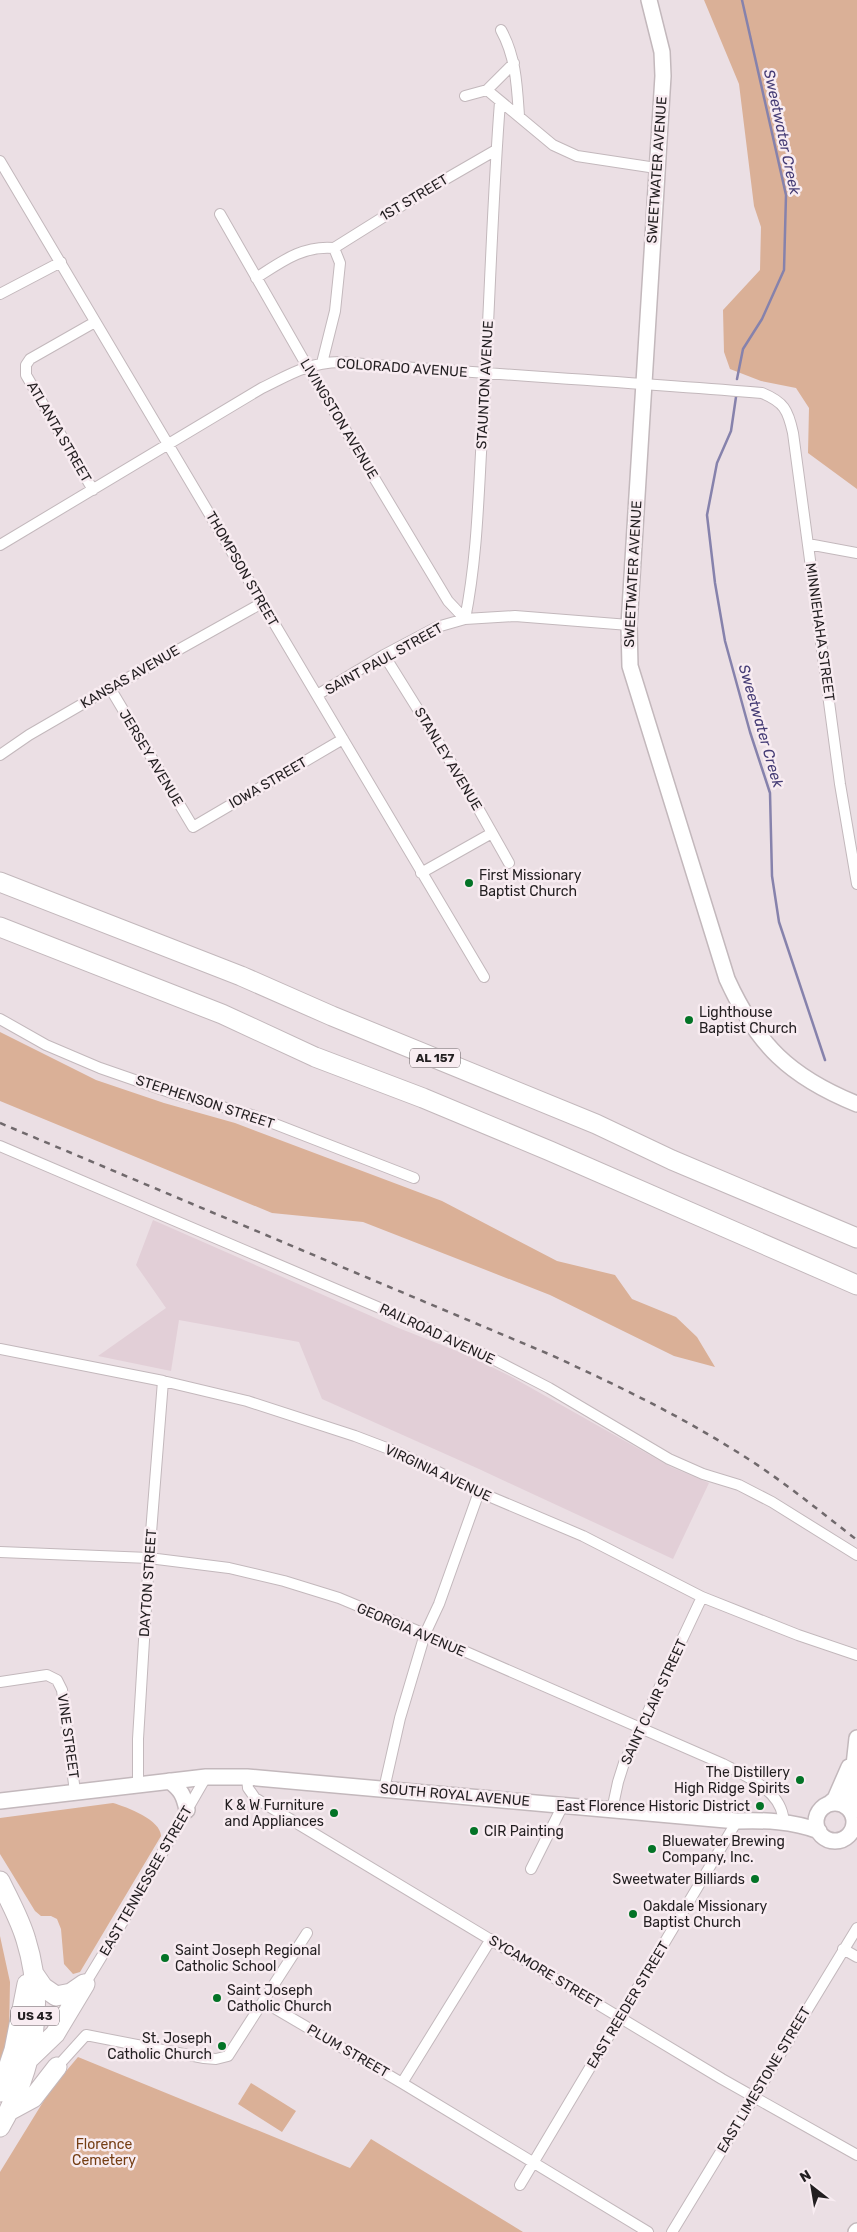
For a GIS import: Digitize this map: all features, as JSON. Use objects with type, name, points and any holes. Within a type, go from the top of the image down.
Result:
[{"type":"highway","name":"AL 157","points":[[5,884],[241,976],[332,1016],[596,1124],[672,1160],[857,1238]]},
{"type":"highway","points":[[7,930],[222,1014],[315,1057],[423,1098],[550,1151],[857,1285]]},
{"type":"highway","points":[[829,1226],[857,1226]]},
{"type":"highway","name":"US 43","points":[[0,1880],[19,1919],[32,1968],[36,2009],[30,2058],[24,2077],[5,2119]]},
{"type":"highway","points":[[32,1968],[48,1992],[56,1996],[71,1993],[85,1984]]},
{"type":"highway","points":[[0,2092],[14,2050],[32,1968]]},
{"type":"highway","points":[[57,2067],[42,2068],[30,2058],[54,2034],[85,1984]]},
{"type":"highway","points":[[5,2119],[33,2098],[57,2067]]},
{"type":"street","name":"SWEETWATER AVENUE","points":[[649,0],[660,40],[663,64],[629,625],[630,666],[724,970],[736,1000],[761,1038],[787,1065],[800,1076],[828,1092],[857,1104]]},
{"type":"street","points":[[501,30],[514,64],[519,116]]},
{"type":"street","points":[[465,96],[487,90],[514,64]]},
{"type":"street","points":[[487,90],[553,145],[578,156],[656,168]]},
{"type":"street","name":"STAUNTON AVENUE","points":[[465,619],[473,579],[500,102]]},
{"type":"street","name":"1ST STREET","points":[[334,248],[425,191],[496,150]]},
{"type":"street","name":"THOMPSON STREET","points":[[0,161],[484,977]]},
{"type":"street","name":"LIVINGSTON AVENUE","points":[[220,214],[307,366],[448,601],[465,619]]},
{"type":"street","points":[[256,278],[300,251],[317,247],[334,248],[340,263],[336,302],[333,322],[322,363]]},
{"type":"street","points":[[0,294],[61,262]]},
{"type":"street","name":"ATLANTA STREET","points":[[93,490],[26,375],[26,365],[30,359],[95,322]]},
{"type":"street","name":"COLORADO AVENUE","points":[[0,545],[262,388],[307,366],[322,363],[340,362],[762,393]]},
{"type":"street","name":"MINNIEHAHA STREET","points":[[762,393],[778,399],[788,411],[791,422],[856,878]]},
{"type":"street","points":[[808,544],[857,553]]},
{"type":"street","name":"KANSAS AVENUE","points":[[0,756],[110,688],[262,603]]},
{"type":"street","name":"SAINT PAUL STREET","points":[[317,695],[384,655],[437,628],[465,619],[515,616],[629,625]]},
{"type":"street","name":"STANLEY AVENUE","points":[[384,655],[510,863]]},
{"type":"street","name":"JERSEY AVENUE","points":[[110,688],[193,827]]},
{"type":"street","name":"IOWA STREET","points":[[193,827],[343,739]]},
{"type":"street","points":[[421,873],[492,833]]},
{"type":"street","name":"STEPHENSON STREET","points":[[0,1019],[39,1041],[100,1068],[175,1094],[252,1115],[414,1178]]},
{"type":"street","name":"RAILROAD AVENUE","points":[[0,1146],[474,1350],[549,1388],[669,1459],[702,1474],[739,1485],[772,1502],[857,1555]]},
{"type":"street","name":"VIRGINIA AVENUE","points":[[0,1349],[163,1381],[247,1401],[346,1433],[397,1452],[479,1492],[583,1536],[702,1597],[798,1635],[857,1655]]},
{"type":"street","name":"DAYTON STREET","points":[[138,1784],[138,1738],[149,1558],[163,1381]]},
{"type":"street","points":[[384,1789],[400,1718],[426,1634],[439,1604],[479,1492]]},
{"type":"street","name":"GEORGIA AVENUE","points":[[0,1552],[149,1558],[229,1568],[284,1581],[339,1598],[723,1764],[752,1780],[777,1799],[778,1818]]},
{"type":"street","name":"SAINT CLAIR STREET","points":[[612,1810],[621,1772],[702,1597]]},
{"type":"street","name":"VINE STREET","points":[[0,1682],[47,1676],[57,1680],[62,1690],[75,1792]]},
{"type":"street","points":[[854,1757],[835,1799],[825,1808],[817,1820],[819,1831],[831,1840],[842,1839],[854,1823],[850,1802],[857,1738]]},
{"type":"street","name":"SOUTH ROYAL AVENUE","points":[[0,1801],[206,1777],[247,1777],[737,1821],[778,1818],[825,1808]]},
{"type":"street","name":"EAST TENNESSEE STREET","points":[[85,1984],[206,1777]]},
{"type":"street","name":"SYCAMORE STREET","points":[[247,1777],[248,1788],[255,1798],[620,2018],[857,2155]]},
{"type":"street","points":[[169,1781],[183,1793],[187,1810]]},
{"type":"street","points":[[531,1869],[563,1805]]},
{"type":"street","points":[[825,1808],[844,1805],[854,1823]]},
{"type":"street","name":"SOUTH ROYAL AVENUE","points":[[778,1818],[819,1831]]},
{"type":"street","name":"EAST REEDER STREET","points":[[520,2185],[737,1821]]},
{"type":"street","name":"EAST LIMESTONE STREET","points":[[672,2232],[857,1928]]},
{"type":"street","points":[[57,2067],[86,2035],[204,2058],[216,2059],[228,2056],[306,1933]]},
{"type":"street","points":[[402,2082],[490,1939]]},
{"type":"street","points":[[844,1949],[857,1957]]},
{"type":"street","name":"PLUM STREET","points":[[264,2002],[402,2082],[648,2232]]},
{"type":"shaded area","points":[[153,1220],[396,1327],[467,1355],[510,1376],[671,1467],[709,1483],[673,1559],[322,1399],[299,1342],[179,1320],[171,1371],[98,1356],[166,1308],[136,1265]]},
{"type":"green space","points":[[704,0],[857,0],[857,489],[808,453],[809,408],[796,388],[761,381],[730,369],[724,352],[723,310],[760,270],[761,227],[754,206],[739,84]]},
{"type":"green space","points":[[0,1032],[96,1080],[164,1103],[235,1123],[442,1201],[557,1261],[615,1275],[632,1299],[676,1317],[697,1337],[715,1367],[674,1356],[550,1295],[363,1222],[272,1213],[0,1101]]},
{"type":"green space","points":[[113,1803],[150,1820],[160,1830],[161,1836],[80,1972],[73,1974],[64,1964],[61,1929],[57,1919],[51,1916],[41,1916],[35,1911],[0,1854],[0,1818]]},
{"type":"green space","points":[[0,1936],[10,1982],[9,2033],[0,2066]]},
{"type":"green space","name":"Florence Cemetery","points":[[78,2057],[350,2168],[371,2139],[523,2232],[0,2232],[0,2172],[51,2089]]},
{"type":"green space","points":[[251,2083],[296,2111],[282,2132],[238,2104]]},
{"type":"waterway","name":"Sweetwater Creek","points":[[737,379],[743,349],[762,319],[784,270],[786,195],[742,0]]},
{"type":"waterway","name":"Sweetwater Creek","points":[[736,397],[731,431],[717,463],[707,515],[715,583],[725,641],[750,732],[770,793],[772,876],[779,922],[825,1060]]},
{"type":"railway","points":[[0,1123],[551,1355],[621,1388],[712,1436],[750,1460],[797,1493],[857,1540]]},
{"type":"place","name":"First Missionary Baptist Church","points":[[469,883]]},
{"type":"place","name":"Lighthouse Baptist Church","points":[[689,1020]]},
{"type":"place","name":"The Distillery High Ridge Spirits","points":[[800,1780]]},
{"type":"place","name":"East Florence Historic District","points":[[760,1806]]},
{"type":"place","name":"K & W Furniture and Appliances","points":[[334,1813]]},
{"type":"place","name":"CIR Painting","points":[[474,1831]]},
{"type":"place","name":"Bluewater Brewing Company, Inc.","points":[[652,1849]]},
{"type":"place","name":"Sweetwater Billiards","points":[[755,1879]]},
{"type":"place","name":"Oakdale Missionary Baptist Church","points":[[633,1914]]},
{"type":"place","name":"Saint Joseph Regional Catholic School","points":[[165,1958]]},
{"type":"place","name":"Saint Joseph Catholic Church","points":[[217,1998]]},
{"type":"place","name":"St. Joseph Catholic Church","points":[[222,2046]]}]
